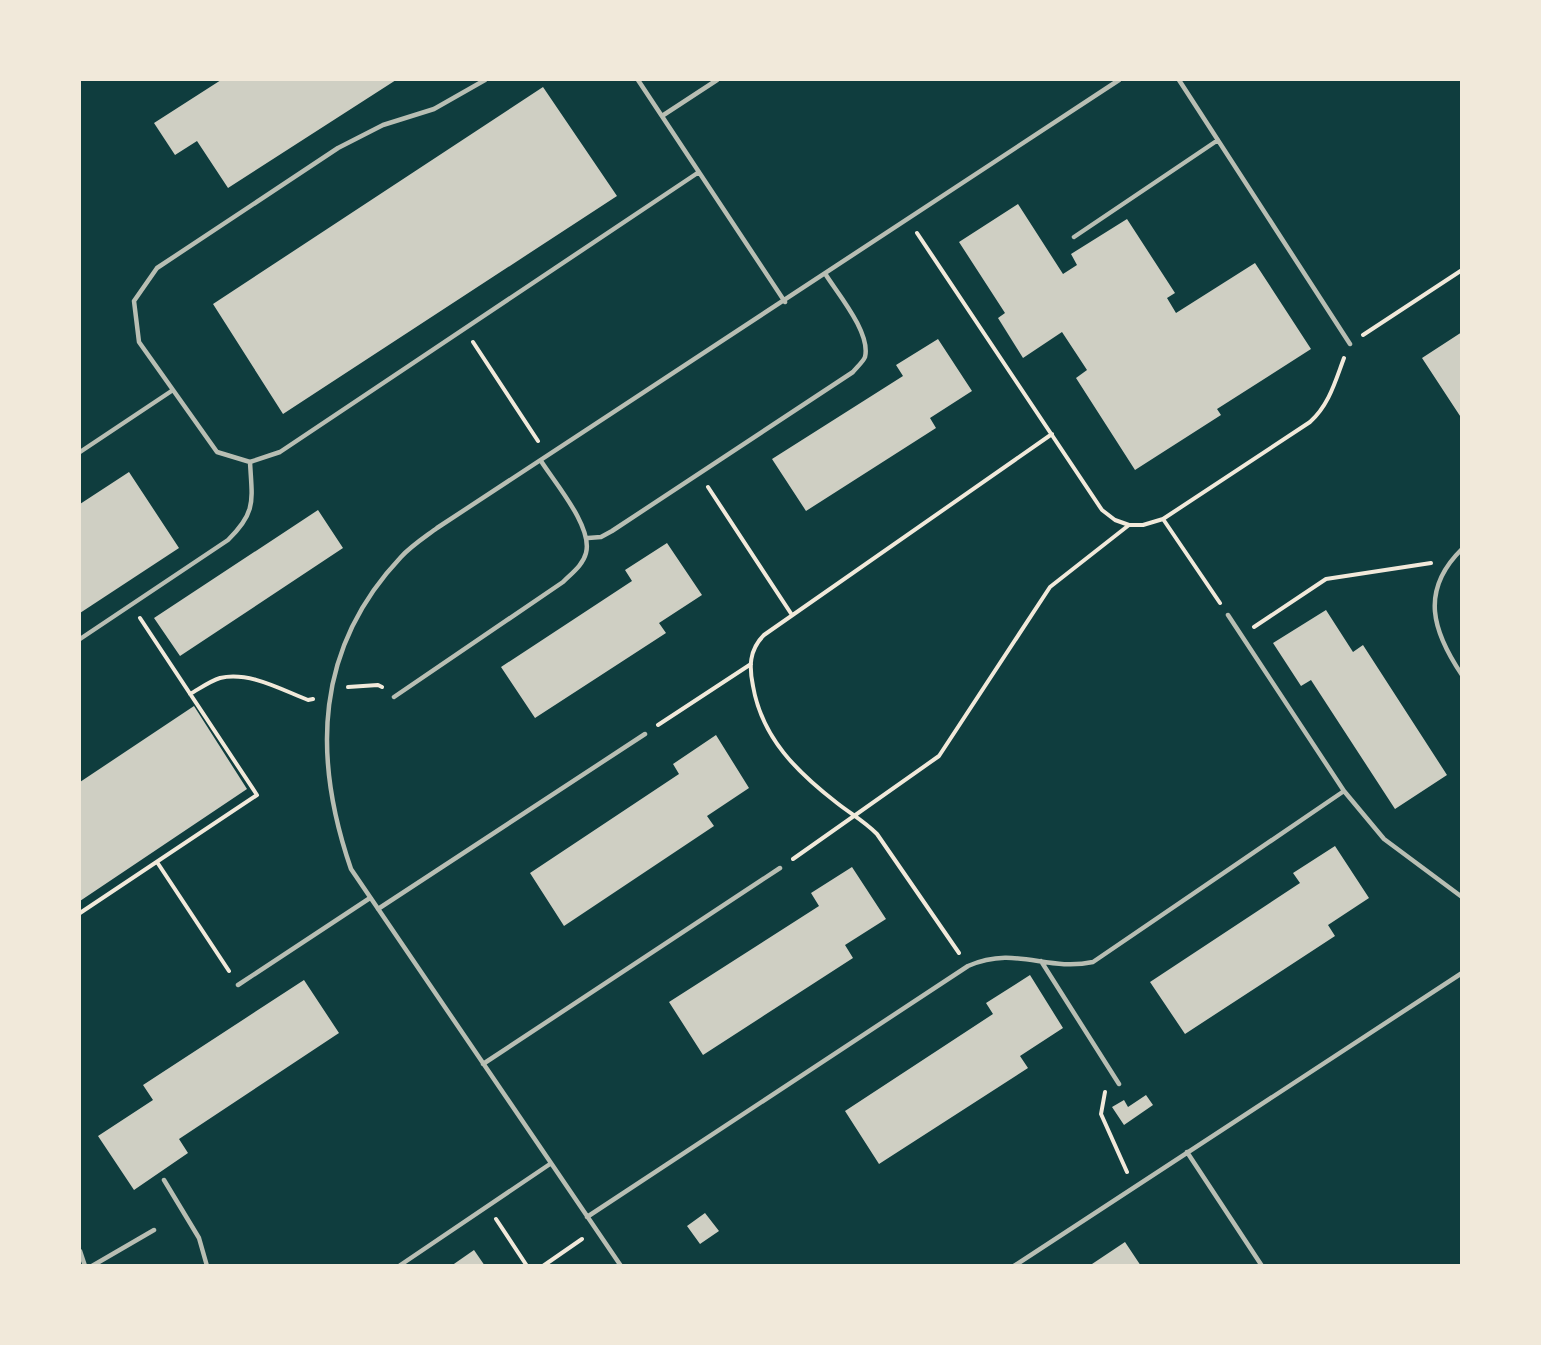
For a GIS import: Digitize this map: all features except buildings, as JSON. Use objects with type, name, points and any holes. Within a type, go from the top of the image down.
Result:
[{"type":"lane","points":[[485,80],[434,109],[383,125],[338,148],[157,268],[134,301],[139,342],[217,452],[250,462],[280,452],[699,172]]},
{"type":"lane","points":[[638,80],[784,302]]},
{"type":"lane","points":[[662,116],[717,80]]},
{"type":"lane","points":[[621,1266],[351,869],[333,809],[327,762],[329,694],[335,668],[347,635],[373,592],[402,556],[437,528],[826,275],[1119,80]]},
{"type":"lane","points":[[1179,80],[1350,344]]},
{"type":"lane","points":[[1074,237],[1218,140]]},
{"type":"lane","points":[[588,538],[601,537],[612,531],[853,372],[865,358],[865,342],[857,324],[826,275]]},
{"type":"lane","points":[[80,452],[173,390]]},
{"type":"lane","points":[[394,697],[562,582],[579,567],[586,555],[588,538],[581,523],[541,461]]},
{"type":"lane","points":[[80,639],[228,540],[245,524],[252,502],[250,462]]},
{"type":"lane","points":[[1461,549],[1437,586],[1434,614],[1437,633],[1445,651],[1461,675]]},
{"type":"lane","points":[[1228,615],[1344,791],[1384,839],[1461,897]]},
{"type":"lane","points":[[378,909],[645,734]]},
{"type":"lane","points":[[586,1217],[968,966],[1004,956],[1056,965],[1082,964],[1110,952],[1344,791]]},
{"type":"lane","points":[[483,1064],[780,868]]},
{"type":"lane","points":[[237,985],[370,898]]},
{"type":"lane","points":[[1041,961],[1119,1084]]},
{"type":"lane","points":[[1014,1266],[1461,973]]},
{"type":"lane","points":[[1187,1152],[1262,1266]]},
{"type":"lane","points":[[399,1266],[550,1164]]},
{"type":"lane","points":[[164,1180],[199,1238],[207,1266]]},
{"type":"lane","points":[[93,1266],[154,1230]]},
{"type":"lane","points":[[80,1251],[85,1266]]},
{"type":"path","points":[[908,220],[1102,510],[1115,520],[1129,525],[1143,525],[1163,519],[1291,436],[1322,412],[1350,344],[1461,270]]},
{"type":"path","points":[[464,329],[548,456]]},
{"type":"path","points":[[968,966],[877,834],[801,773],[782,752],[768,732],[755,699],[751,664],[756,644],[792,615],[1052,434]]},
{"type":"path","points":[[699,474],[792,615]]},
{"type":"path","points":[[1163,519],[1228,615]]},
{"type":"path","points":[[780,868],[857,816],[939,756],[1050,587],[1129,525]]},
{"type":"path","points":[[1242,636],[1326,579],[1453,560]]},
{"type":"path","points":[[80,913],[257,795],[131,605]]},
{"type":"path","points":[[645,734],[751,664]]},
{"type":"path","points":[[190,694],[219,678],[238,677],[256,680],[308,700],[340,689],[378,685],[394,697]]},
{"type":"path","points":[[157,861],[237,985]]},
{"type":"path","points":[[1111,1071],[1101,1114],[1134,1187]]},
{"type":"path","points":[[487,1206],[527,1266]]},
{"type":"path","points":[[543,1266],[595,1230]]}]
